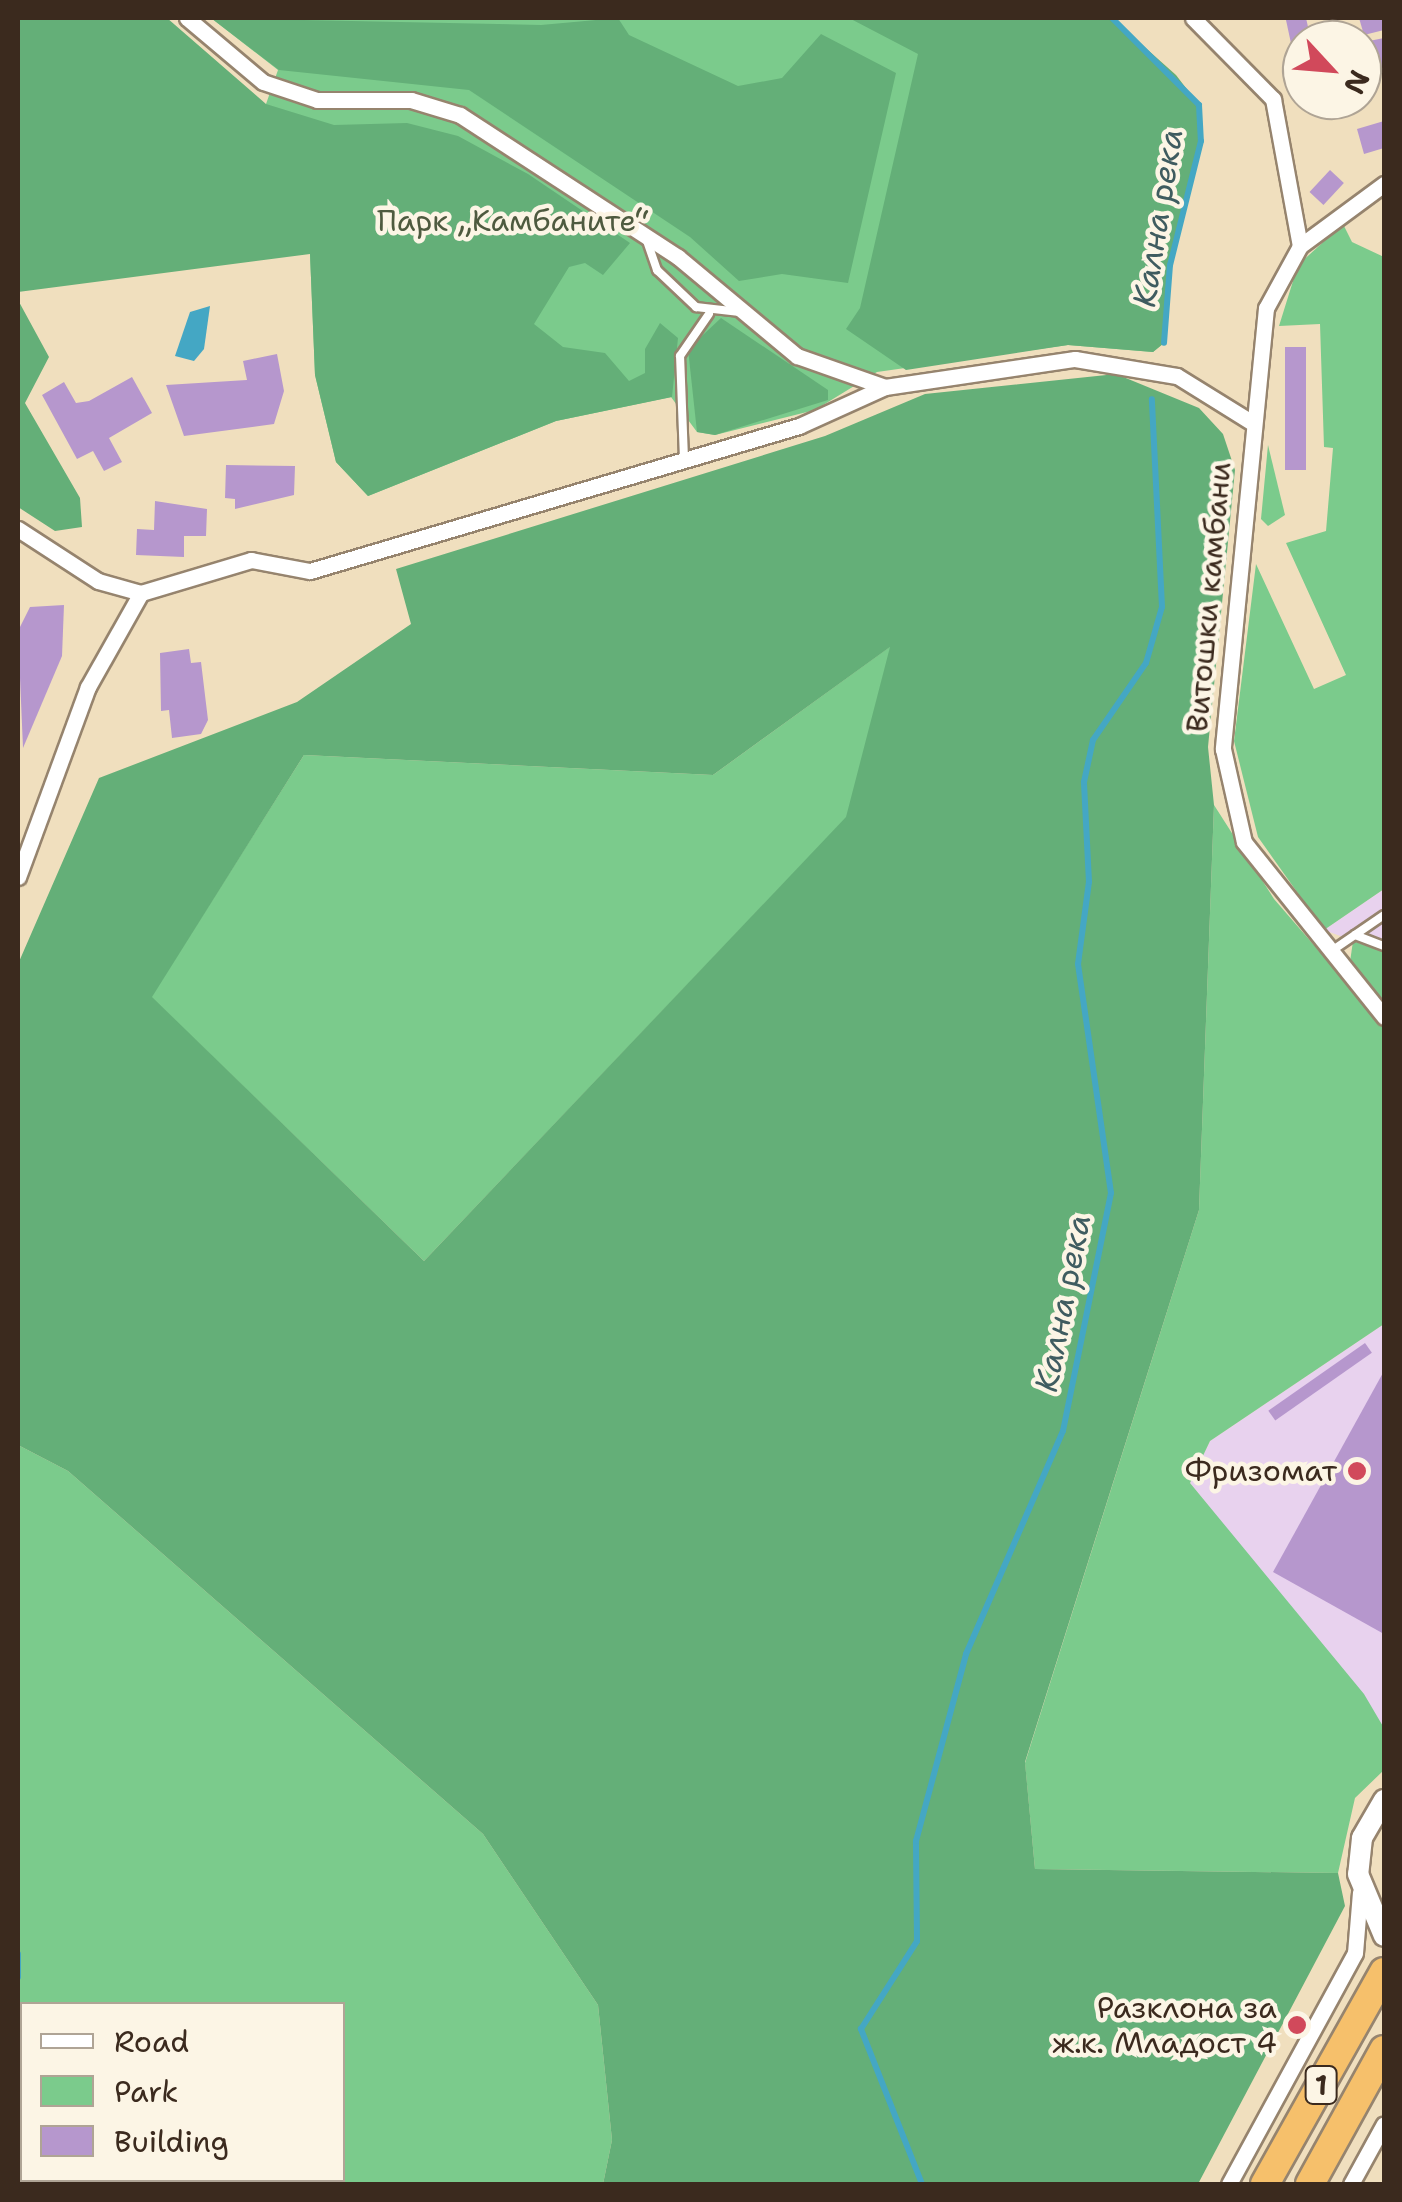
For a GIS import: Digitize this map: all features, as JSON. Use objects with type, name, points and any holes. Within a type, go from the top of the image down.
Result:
[{"type":"highway","name":"1","points":[[1265,2184],[1381,1979]]},
{"type":"highway","name":"1","points":[[1310,2184],[1384,2050]]},
{"type":"street","points":[[186,18],[263,82],[318,100],[411,100],[460,115],[646,235],[797,356],[885,386]]},
{"type":"street","points":[[1193,18],[1273,99],[1300,246]]},
{"type":"street","name":"Витошки камбани","points":[[1384,184],[1300,246],[1266,308],[1252,422],[1225,766],[1244,842],[1384,1017]]},
{"type":"street","points":[[18,529],[98,581],[141,593],[251,560],[310,571],[799,426],[885,386],[1074,359],[1153,368],[1199,389],[1252,422]]},
{"type":"street","points":[[18,877],[88,688],[141,593]]},
{"type":"street","points":[[1228,2184],[1354,1952],[1362,1838],[1384,1800]]},
{"type":"street","points":[[1360,1892],[1384,1936]]},
{"type":"street","points":[[1351,2184],[1384,2124]]},
{"type":"lane","points":[[646,235],[657,270],[710,314],[744,312]]},
{"type":"lane","points":[[684,459],[680,356],[710,314]]},
{"type":"lane","points":[[1329,953],[1384,916]]},
{"type":"lane","points":[[1355,935],[1384,946]]},
{"type":"shaded area","points":[[1384,889],[1384,952],[1324,930]]},
{"type":"shaded area","points":[[1384,1324],[1384,1728],[1190,1483],[1210,1441]]},
{"type":"green space","points":[[18,18],[167,18],[266,104],[334,125],[407,123],[458,136],[528,174],[630,243],[603,275],[585,263],[569,267],[534,324],[563,347],[605,353],[629,381],[645,373],[645,349],[660,323],[678,338],[672,397],[556,421],[368,496],[336,462],[315,375],[310,254],[18,292]]},
{"type":"green space","name":"Парк „Камбаните“","points":[[211,18],[1112,18],[1199,105],[1201,141],[1170,265],[1164,343],[1153,352],[1068,345],[877,372],[815,410],[715,435],[697,432],[671,397],[556,421],[368,496],[336,462],[315,375],[310,254],[266,104],[278,70]]},
{"type":"green space","points":[[211,18],[541,25],[618,18],[629,35],[738,86],[782,78],[821,34],[896,73],[848,283],[782,274],[739,281],[690,237],[469,90],[279,70]]},
{"type":"green space","points":[[849,18],[1112,18],[1176,75],[1199,105],[1201,141],[1170,265],[1164,343],[1153,352],[1068,345],[906,370],[846,329],[860,308],[918,54]]},
{"type":"green space","points":[[1343,224],[1352,242],[1384,257],[1384,889],[1324,930],[1258,837],[1234,741],[1256,564],[1314,689],[1346,675],[1286,543],[1326,531],[1333,448],[1324,447],[1320,324],[1279,326],[1298,265]]},
{"type":"green space","points":[[18,300],[49,357],[25,403],[80,498],[82,527],[55,531],[18,507]]},
{"type":"green space","points":[[721,318],[828,390],[828,400],[715,435],[697,432],[688,349]]},
{"type":"green space","points":[[1116,374],[1199,408],[1223,434],[1235,470],[1208,747],[1214,805],[1199,1210],[1025,1762],[1035,1869],[1338,1873],[1345,1906],[1198,2184],[603,2184],[612,2140],[598,2005],[483,1834],[68,1471],[18,1445],[18,964],[99,778],[297,702],[411,624],[396,569],[825,436],[925,394]],"holes":[[[890,647],[846,817],[424,1261],[152,997],[304,755],[713,775]]]},
{"type":"green space","points":[[1268,445],[1285,515],[1268,526],[1261,519]]},
{"type":"green space","points":[[891,646],[847,817],[424,1261],[151,997],[304,755],[713,775]]},
{"type":"green space","points":[[1214,805],[1274,899],[1384,1026],[1384,1324],[1210,1441],[1190,1483],[1364,1694],[1384,1728],[1384,1770],[1355,1798],[1338,1873],[1035,1869],[1025,1763],[1199,1210]]},
{"type":"green space","points":[[1353,941],[1384,952],[1384,1002],[1350,962]]},
{"type":"green space","points":[[18,1445],[68,1471],[483,1834],[598,2005],[612,2140],[603,2184],[345,2182],[345,2002],[20,2002],[18,2159]]},
{"type":"green space","points":[[18,2159],[20,2182],[108,2184],[18,2184]]},
{"type":"water","points":[[210,306],[204,349],[194,361],[175,356],[190,312]]},
{"type":"building","points":[[1384,18],[1384,30],[1382,20],[1360,20]]},
{"type":"building","points":[[1384,121],[1384,148],[1364,154],[1357,129]]},
{"type":"building","points":[[1330,170],[1344,183],[1323,205],[1310,192]]},
{"type":"building","points":[[1285,347],[1306,347],[1306,470],[1285,470]]},
{"type":"building","points":[[277,354],[284,391],[274,424],[184,436],[166,385],[247,380],[243,361]]},
{"type":"building","points":[[132,377],[152,413],[109,438],[122,462],[104,471],[93,451],[77,459],[42,395],[64,382],[76,403],[89,401]]},
{"type":"building","points":[[226,465],[295,466],[294,495],[235,509],[235,499],[225,498]]},
{"type":"building","points":[[155,501],[207,509],[206,536],[184,536],[184,557],[136,555],[137,529],[154,530]]},
{"type":"building","points":[[64,605],[62,656],[23,748],[18,631],[30,607]]},
{"type":"building","points":[[189,649],[191,663],[201,662],[208,720],[201,734],[172,738],[169,710],[161,711],[160,653]]},
{"type":"building","points":[[1365,1343],[1372,1353],[1275,1421],[1268,1411]]},
{"type":"building","name":"Фризомат","points":[[1384,1371],[1384,1634],[1273,1572]]},
{"type":"waterway","name":"Кална река","points":[[1112,18],[1199,105],[1201,141],[1170,265],[1164,343]]},
{"type":"waterway","name":"Кална река","points":[[922,2184],[861,2029],[917,1941],[916,1841],[966,1654],[1063,1431],[1111,1193],[1078,964],[1089,882],[1084,782],[1093,740],[1146,663],[1162,607],[1152,399]]},
{"type":"waterway","points":[[18,1954],[18,1977]]},
{"type":"place","name":"Фризомат","points":[[1357,1471]]},
{"type":"place","name":"Разклона за ж.к. Младост 4","points":[[1297,2025]]}]
